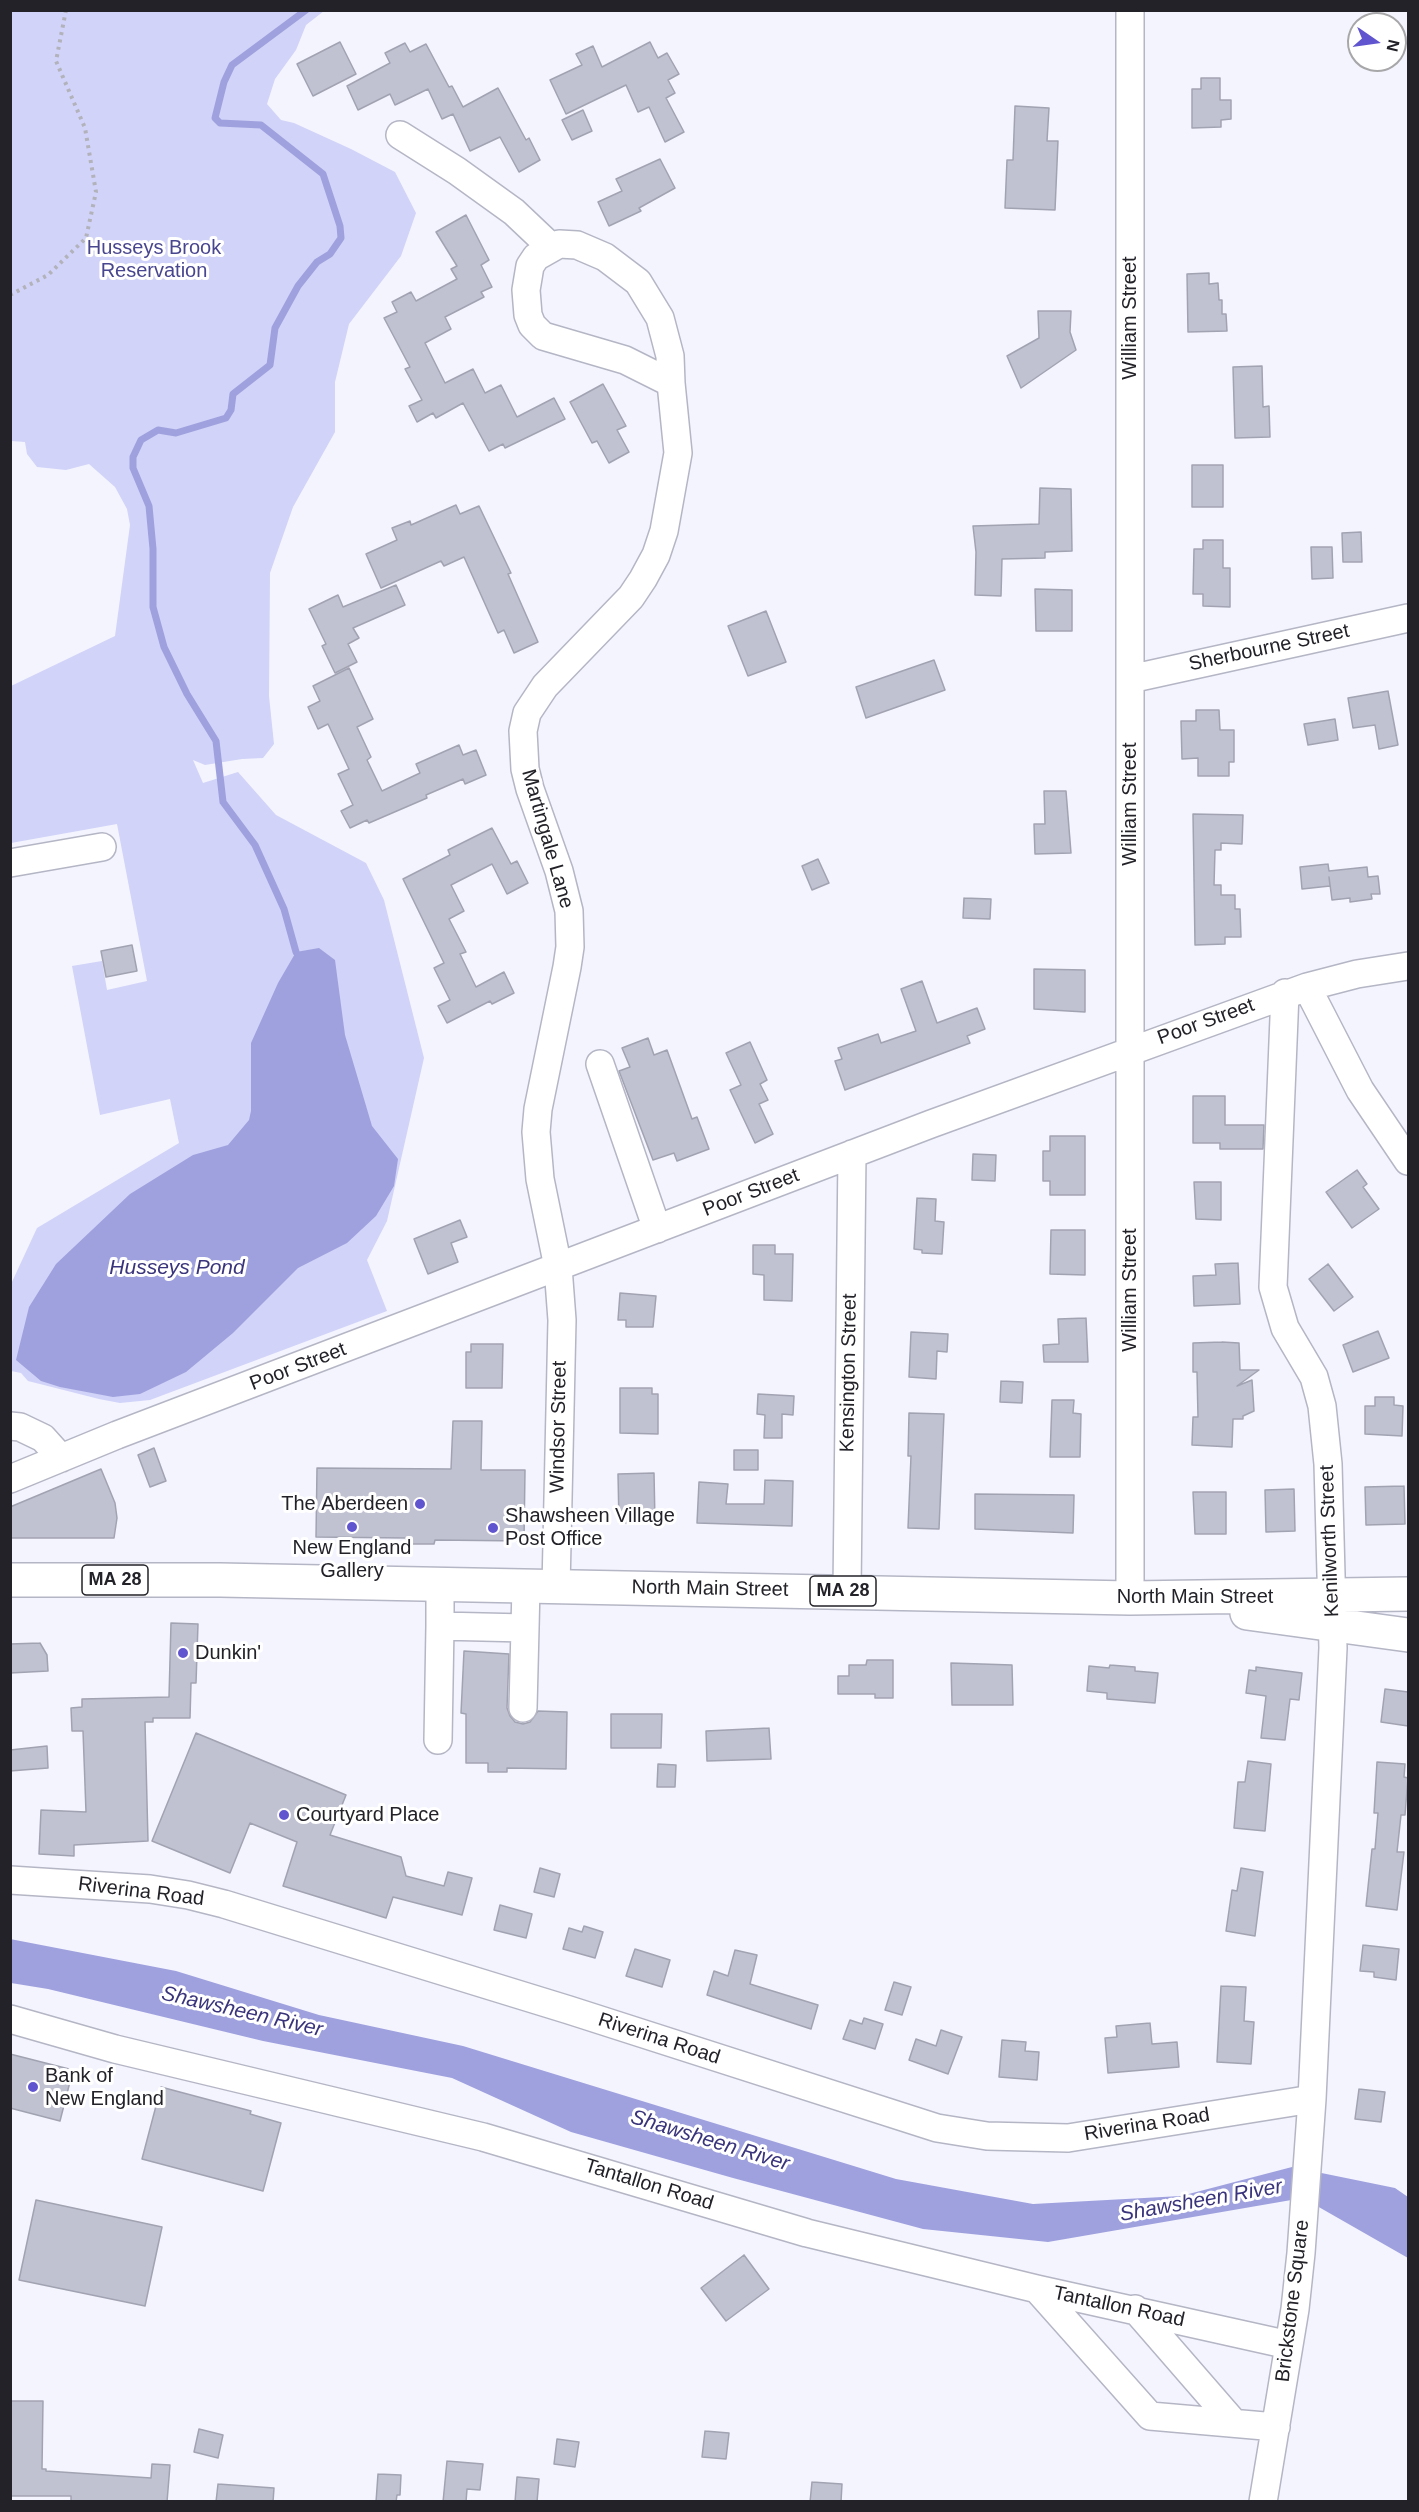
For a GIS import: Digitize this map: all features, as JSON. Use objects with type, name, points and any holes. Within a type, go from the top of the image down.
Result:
[{"type":"main road","name":"North Main Street","points":[[10,1580],[220,1580],[1130,1598]]},
{"type":"main road","name":"MA 28","points":[[1333,1610],[1408,1594]]},
{"type":"main road","name":"MA 28","points":[[1130,1598],[1333,1610],[1408,1635]]},
{"type":"street","name":"William Street","points":[[1130,10],[1130,1598]]},
{"type":"street","points":[[400,135],[457,171],[514,212],[551,247],[536,257],[527,276],[528,315],[537,331],[552,339],[631,362],[671,383]]},
{"type":"street","name":"Martingale Lane","points":[[551,247],[566,243],[586,248],[605,257],[638,282],[651,300],[660,318],[669,356],[678,453],[670,506],[656,555],[631,597],[545,686],[527,713],[523,730],[525,769],[530,789],[560,871],[569,911],[570,947],[538,1109],[536,1132],[540,1179],[558,1267]]},
{"type":"street","name":"Sherbourne Street","points":[[1130,679],[1408,618]]},
{"type":"street","points":[[10,863],[102,847]]},
{"type":"street","name":"Poor Street","points":[[10,1479],[1130,1049],[1296,990],[1357,974],[1408,966]]},
{"type":"street","points":[[1296,990],[1408,1161]]},
{"type":"street","name":"Kenilworth Street","points":[[1296,990],[1273,1287],[1285,1328],[1314,1377],[1322,1406],[1328,1464],[1333,1610],[1312,2099]]},
{"type":"street","points":[[600,1064],[657,1229]]},
{"type":"street","name":"Kensington Street","points":[[847,1591],[852,1154]]},
{"type":"street","name":"Windsor Street","points":[[524,1708],[525,1628],[541,1586],[561,1320],[558,1267]]},
{"type":"street","points":[[10,1426],[20,1427],[43,1438],[61,1458]]},
{"type":"street","points":[[438,1740],[440,1585]]},
{"type":"street","points":[[440,1626],[525,1628]]},
{"type":"street","name":"Riverina Road","points":[[10,1880],[150,1889],[224,1904],[523,1996],[937,2128],[987,2136],[1068,2138],[1312,2099]]},
{"type":"street","name":"Tantallon Road","points":[[10,2019],[115,2049],[483,2137],[807,2233],[1037,2289],[1289,2345]]},
{"type":"street","name":"Brickstone Square","points":[[1263,2502],[1289,2345],[1300,2253],[1312,2099]]},
{"type":"street","points":[[1037,2289],[1150,2416],[1276,2427]]},
{"type":"street","points":[[1135,2309],[1234,2423]]},
{"type":"path","points":[[10,295],[48,275],[86,238],[96,192],[85,128],[56,61],[66,10]]},
{"type":"green space","name":"Husseys Brook Reservation","points":[[11,11],[324,11],[306,25],[296,50],[275,79],[267,104],[281,120],[294,123],[351,149],[395,172],[416,213],[401,256],[349,324],[335,382],[335,432],[293,507],[270,573],[269,696],[274,744],[263,758],[205,765],[193,760],[203,783],[238,772],[276,815],[366,863],[384,900],[424,1058],[387,1221],[367,1260],[387,1311],[150,1400],[120,1403],[28,1381],[21,1373],[11,1371],[11,1284],[37,1228],[179,1143],[170,1099],[100,1115],[72,966],[102,961],[107,990],[147,981],[117,824],[11,843],[11,686],[115,636],[130,525],[127,509],[115,487],[89,464],[66,470],[37,467],[27,454],[25,442],[11,441]]},
{"type":"water","name":"Husseys Pond","points":[[319,948],[335,960],[345,1035],[372,1126],[398,1159],[394,1186],[376,1216],[347,1243],[298,1268],[233,1333],[186,1372],[140,1394],[113,1397],[41,1381],[16,1360],[29,1307],[56,1264],[130,1194],[193,1155],[228,1145],[249,1120],[251,1043],[278,983],[296,952]]},
{"type":"water","name":"Shawsheen River","points":[[10,1939],[176,1971],[319,2015],[463,2046],[896,2179],[1033,2204],[1181,2196],[1292,2167],[1395,2188],[1408,2197],[1408,2258],[1303,2198],[1048,2242],[923,2229],[571,2132],[452,2078],[263,2041],[48,1989],[11,1983]]},
{"type":"building","points":[[340,42],[356,74],[313,96],[297,64]]},
{"type":"building","points":[[650,42],[658,58],[667,53],[679,74],[668,80],[675,93],[666,98],[684,132],[665,142],[649,107],[638,112],[626,85],[566,114],[550,80],[582,65],[576,54],[593,46],[602,67]]},
{"type":"building","points":[[405,43],[410,52],[426,44],[449,87],[452,86],[463,107],[498,88],[526,140],[529,138],[540,160],[519,172],[500,137],[470,151],[453,114],[442,119],[428,89],[395,105],[390,94],[358,110],[347,86],[390,63],[385,53]]},
{"type":"building","points":[[1201,78],[1220,78],[1220,100],[1231,100],[1231,119],[1221,120],[1221,127],[1192,128],[1192,89],[1201,89]]},
{"type":"building","points":[[1015,106],[1049,108],[1047,141],[1058,141],[1055,210],[1005,208],[1007,160],[1013,160]]},
{"type":"building","points":[[583,110],[592,131],[572,140],[562,120]]},
{"type":"building","points":[[660,159],[675,188],[639,208],[641,211],[609,226],[598,202],[622,191],[616,179]]},
{"type":"building","points":[[466,215],[489,260],[481,265],[492,287],[481,292],[484,297],[445,317],[451,329],[425,343],[445,383],[473,369],[485,393],[501,385],[517,417],[554,398],[565,419],[505,448],[503,444],[489,451],[463,403],[436,418],[433,413],[417,422],[409,406],[422,400],[405,369],[410,367],[384,318],[397,312],[392,302],[411,292],[416,301],[457,279],[451,269],[457,266],[436,232]]},
{"type":"building","points":[[1209,273],[1209,284],[1218,283],[1222,314],[1226,314],[1227,331],[1188,332],[1187,274]]},
{"type":"building","points":[[1038,311],[1071,311],[1070,332],[1076,350],[1021,388],[1007,356],[1039,338]]},
{"type":"building","points":[[1262,366],[1263,407],[1269,406],[1270,437],[1235,438],[1233,367]]},
{"type":"building","points":[[603,384],[626,426],[617,430],[629,452],[609,463],[597,441],[592,443],[570,402]]},
{"type":"building","points":[[1192,465],[1223,465],[1223,507],[1192,507]]},
{"type":"building","points":[[1040,488],[1071,489],[1072,551],[1045,552],[1045,558],[1002,559],[1001,596],[975,595],[976,552],[973,526],[1039,524]]},
{"type":"building","points":[[456,505],[460,514],[479,506],[511,573],[508,574],[538,642],[514,653],[504,630],[498,633],[464,557],[444,566],[441,561],[381,588],[366,554],[397,540],[392,528],[410,521],[411,525]]},
{"type":"building","points":[[1361,532],[1362,562],[1343,562],[1342,533]]},
{"type":"building","points":[[1203,540],[1223,540],[1223,568],[1230,568],[1230,607],[1203,606],[1203,594],[1193,594],[1194,549],[1203,549]]},
{"type":"building","points":[[1311,547],[1332,547],[1333,578],[1312,579]]},
{"type":"building","points":[[396,585],[405,605],[353,628],[359,638],[348,644],[357,662],[335,673],[322,646],[326,644],[309,609],[338,595],[343,607]]},
{"type":"building","points":[[1035,589],[1072,590],[1072,631],[1036,631]]},
{"type":"building","points":[[766,611],[786,662],[748,676],[728,626]]},
{"type":"building","points":[[934,660],[945,690],[866,718],[856,687]]},
{"type":"building","points":[[349,668],[373,719],[357,727],[371,757],[367,760],[382,791],[420,773],[416,764],[459,745],[463,755],[476,750],[486,775],[465,784],[463,779],[426,795],[427,798],[369,823],[367,820],[350,828],[341,811],[353,805],[338,774],[349,769],[328,724],[318,729],[308,707],[320,701],[313,686]]},
{"type":"building","points":[[1388,691],[1398,745],[1379,749],[1375,725],[1353,728],[1348,698]]},
{"type":"building","points":[[1196,710],[1219,710],[1220,730],[1234,730],[1234,762],[1229,762],[1229,776],[1198,776],[1198,758],[1182,759],[1181,721],[1196,721]]},
{"type":"building","points":[[1335,719],[1338,740],[1308,745],[1304,724]]},
{"type":"building","points":[[1044,791],[1066,791],[1071,853],[1035,854],[1034,824],[1045,824]]},
{"type":"building","points":[[1193,814],[1243,815],[1242,844],[1221,843],[1221,850],[1215,850],[1214,885],[1221,885],[1221,895],[1235,895],[1235,909],[1240,909],[1241,937],[1225,937],[1225,944],[1195,945]]},
{"type":"building","points":[[492,828],[511,864],[517,861],[528,883],[507,894],[492,864],[451,885],[464,911],[449,919],[466,952],[460,954],[476,987],[504,972],[514,993],[492,1004],[490,1001],[447,1023],[438,1006],[450,1000],[434,968],[444,963],[403,879],[450,855],[448,850]]},
{"type":"building","points":[[818,859],[829,883],[812,890],[802,866]]},
{"type":"building","points":[[1328,864],[1329,871],[1367,867],[1368,877],[1378,876],[1380,894],[1371,894],[1372,899],[1350,902],[1350,898],[1332,900],[1329,877],[1330,886],[1302,889],[1300,867]]},
{"type":"building","points":[[964,898],[991,899],[990,919],[963,918]]},
{"type":"building","points":[[132,945],[137,971],[106,977],[101,951]]},
{"type":"building","points":[[1034,969],[1085,970],[1085,1012],[1034,1009]]},
{"type":"building","points":[[922,981],[937,1023],[977,1008],[985,1029],[967,1036],[970,1043],[845,1090],[835,1061],[842,1059],[838,1048],[878,1034],[881,1043],[916,1031],[901,989]]},
{"type":"building","points":[[648,1038],[654,1055],[667,1050],[692,1119],[697,1117],[709,1149],[677,1161],[674,1153],[653,1160],[619,1071],[630,1067],[622,1048]]},
{"type":"building","points":[[750,1042],[767,1080],[760,1084],[768,1100],[759,1104],[773,1134],[755,1143],[730,1090],[741,1085],[726,1053]]},
{"type":"building","points":[[1193,1096],[1225,1096],[1225,1125],[1264,1125],[1263,1149],[1220,1149],[1220,1143],[1193,1143]]},
{"type":"building","points":[[1050,1136],[1085,1136],[1085,1195],[1050,1195],[1050,1181],[1043,1181],[1043,1151],[1050,1151]]},
{"type":"building","points":[[973,1154],[996,1155],[995,1181],[972,1180]]},
{"type":"building","points":[[1357,1170],[1367,1184],[1363,1187],[1379,1209],[1352,1228],[1326,1192]]},
{"type":"building","points":[[1194,1182],[1221,1182],[1221,1220],[1196,1219]]},
{"type":"building","points":[[917,1198],[936,1199],[935,1221],[944,1222],[942,1254],[922,1253],[922,1250],[914,1249]]},
{"type":"building","points":[[460,1220],[467,1237],[451,1243],[458,1262],[428,1274],[414,1239]]},
{"type":"building","points":[[1051,1230],[1085,1230],[1085,1275],[1050,1274]]},
{"type":"building","points":[[753,1245],[775,1245],[775,1254],[793,1254],[792,1301],[764,1300],[764,1275],[753,1274]]},
{"type":"building","points":[[1238,1263],[1240,1304],[1194,1306],[1193,1276],[1216,1275],[1215,1264]]},
{"type":"building","points":[[1328,1264],[1353,1297],[1334,1311],[1309,1279]]},
{"type":"building","points":[[620,1293],[656,1296],[653,1327],[626,1327],[626,1320],[618,1320]]},
{"type":"building","points":[[1086,1318],[1088,1362],[1044,1362],[1043,1345],[1059,1344],[1058,1319]]},
{"type":"building","points":[[1378,1331],[1389,1358],[1353,1372],[1343,1345]]},
{"type":"building","points":[[911,1332],[948,1334],[947,1352],[937,1351],[936,1379],[909,1377]]},
{"type":"building","points":[[1193,1343],[1239,1343],[1240,1370],[1259,1370],[1237,1386],[1252,1380],[1254,1411],[1243,1416],[1243,1419],[1233,1419],[1232,1447],[1192,1445],[1193,1417],[1198,1417],[1197,1372],[1193,1372]]},
{"type":"building","points":[[471,1344],[503,1344],[502,1388],[466,1388],[466,1352],[471,1352]]},
{"type":"building","points":[[1001,1381],[1023,1382],[1022,1403],[1000,1402]]},
{"type":"building","points":[[620,1388],[652,1388],[652,1394],[658,1394],[658,1434],[620,1433]]},
{"type":"building","points":[[758,1394],[794,1396],[793,1415],[782,1414],[782,1438],[764,1438],[765,1415],[757,1414]]},
{"type":"building","points":[[1375,1397],[1394,1397],[1394,1405],[1403,1406],[1402,1436],[1365,1434],[1365,1406],[1375,1406]]},
{"type":"building","points":[[1052,1400],[1074,1400],[1073,1413],[1081,1414],[1080,1457],[1050,1457]]},
{"type":"building","points":[[909,1413],[944,1414],[939,1529],[908,1528],[911,1456],[908,1456]]},
{"type":"building","name":"The Aberdeen","points":[[453,1421],[482,1421],[481,1470],[525,1470],[524,1541],[435,1540],[434,1544],[406,1544],[406,1538],[316,1537],[317,1468],[451,1469]]},
{"type":"building","points":[[154,1448],[166,1481],[150,1487],[138,1455]]},
{"type":"building","points":[[734,1450],[758,1450],[758,1470],[734,1470]]},
{"type":"building","points":[[101,1469],[115,1503],[117,1518],[114,1538],[10,1538],[10,1507]]},
{"type":"building","points":[[654,1473],[655,1522],[619,1523],[618,1474]]},
{"type":"building","points":[[765,1480],[793,1481],[792,1526],[697,1523],[699,1482],[728,1484],[726,1504],[764,1504]]},
{"type":"building","points":[[1404,1486],[1405,1524],[1366,1525],[1365,1487]]},
{"type":"building","points":[[1294,1489],[1295,1531],[1266,1532],[1265,1490]]},
{"type":"building","points":[[1193,1492],[1226,1492],[1226,1534],[1195,1534]]},
{"type":"building","points":[[975,1494],[1074,1495],[1073,1533],[975,1529]]},
{"type":"building","points":[[171,1623],[198,1624],[196,1683],[191,1683],[190,1718],[153,1718],[153,1722],[145,1722],[148,1841],[74,1845],[74,1856],[39,1854],[41,1810],[86,1812],[83,1731],[72,1731],[71,1708],[82,1707],[82,1699],[169,1697]]},
{"type":"building","points":[[40,1643],[47,1655],[48,1671],[10,1673],[10,1644]]},
{"type":"building","points":[[464,1651],[509,1654],[507,1708],[515,1722],[523,1724],[530,1722],[538,1711],[567,1712],[566,1769],[507,1768],[507,1772],[488,1772],[488,1763],[466,1763],[466,1714],[461,1713]]},
{"type":"building","points":[[867,1660],[893,1660],[893,1698],[875,1698],[875,1694],[838,1694],[838,1676],[849,1676],[849,1665],[866,1665]]},
{"type":"building","points":[[951,1663],[1012,1665],[1013,1705],[952,1705]]},
{"type":"building","points":[[1110,1665],[1135,1667],[1135,1671],[1158,1673],[1155,1703],[1107,1699],[1107,1693],[1087,1691],[1089,1666],[1109,1668]]},
{"type":"building","points":[[1256,1667],[1302,1673],[1299,1700],[1290,1699],[1285,1740],[1261,1738],[1266,1696],[1246,1693],[1249,1670],[1256,1671]]},
{"type":"building","points":[[1385,1689],[1408,1692],[1408,1726],[1381,1722]]},
{"type":"building","points":[[611,1714],[662,1714],[661,1748],[611,1748]]},
{"type":"building","points":[[769,1728],[771,1759],[707,1761],[706,1731]]},
{"type":"building","name":"Courtyard Place","points":[[196,1733],[346,1795],[330,1835],[401,1857],[406,1876],[444,1886],[448,1872],[472,1878],[462,1915],[393,1897],[386,1918],[283,1886],[297,1842],[250,1823],[230,1873],[152,1841]]},
{"type":"building","points":[[47,1746],[48,1768],[10,1771],[10,1750]]},
{"type":"building","points":[[1248,1761],[1271,1764],[1265,1831],[1234,1828],[1238,1782],[1245,1782]]},
{"type":"building","points":[[1377,1762],[1405,1764],[1404,1777],[1408,1778],[1405,1815],[1401,1815],[1397,1852],[1404,1852],[1397,1910],[1366,1906],[1378,1813],[1374,1813]]},
{"type":"building","points":[[658,1764],[676,1765],[675,1787],[657,1787]]},
{"type":"building","points":[[540,1868],[560,1874],[554,1897],[534,1892]]},
{"type":"building","points":[[1241,1868],[1263,1872],[1255,1936],[1226,1931],[1232,1890],[1237,1891]]},
{"type":"building","points":[[500,1905],[532,1914],[526,1938],[494,1930]]},
{"type":"building","points":[[584,1926],[603,1932],[595,1958],[563,1949],[569,1928],[582,1932]]},
{"type":"building","points":[[1363,1945],[1399,1949],[1396,1980],[1374,1977],[1374,1972],[1360,1971]]},
{"type":"building","points":[[635,1949],[670,1960],[662,1987],[626,1976]]},
{"type":"building","points":[[735,1950],[757,1955],[750,1984],[818,2005],[811,2029],[707,1995],[714,1971],[728,1976]]},
{"type":"building","points":[[894,1982],[911,1987],[902,2015],[885,2010]]},
{"type":"building","points":[[1221,1986],[1246,1987],[1244,2021],[1254,2022],[1251,2064],[1217,2062]]},
{"type":"building","points":[[864,2018],[883,2024],[875,2049],[843,2039],[850,2020],[862,2024]]},
{"type":"building","points":[[1150,2023],[1152,2044],[1177,2042],[1179,2067],[1108,2073],[1105,2038],[1117,2037],[1116,2026]]},
{"type":"building","points":[[941,2030],[962,2037],[948,2074],[909,2060],[916,2039],[936,2046]]},
{"type":"building","points":[[1002,2040],[1026,2042],[1025,2051],[1039,2052],[1037,2080],[999,2077]]},
{"type":"building","points":[[10,2054],[73,2070],[60,2121],[10,2108]]},
{"type":"building","points":[[161,2087],[251,2111],[250,2114],[281,2123],[263,2191],[142,2159]]},
{"type":"building","points":[[1359,2089],[1385,2092],[1381,2122],[1355,2119]]},
{"type":"building","points":[[36,2200],[162,2227],[145,2306],[19,2280]]},
{"type":"building","points":[[744,2255],[769,2289],[726,2321],[701,2288]]},
{"type":"building","points":[[10,2401],[43,2401],[42,2469],[151,2478],[152,2464],[170,2465],[167,2502],[71,2502],[71,2496],[10,2496]]},
{"type":"building","points":[[199,2429],[223,2435],[218,2458],[194,2452]]},
{"type":"building","points":[[705,2431],[729,2433],[726,2459],[702,2457]]},
{"type":"building","points":[[557,2439],[579,2442],[575,2467],[554,2464]]},
{"type":"building","points":[[447,2461],[483,2464],[480,2490],[467,2489],[466,2502],[443,2502]]},
{"type":"building","points":[[378,2474],[401,2475],[400,2495],[397,2495],[396,2502],[376,2502]]},
{"type":"building","points":[[517,2477],[539,2479],[537,2502],[515,2502]]},
{"type":"building","points":[[812,2482],[842,2484],[841,2502],[810,2502]]},
{"type":"building","points":[[218,2484],[274,2488],[273,2502],[216,2502]]},
{"type":"waterway","points":[[296,952],[284,909],[255,845],[223,802],[216,741],[187,694],[164,647],[153,607],[153,549],[149,506],[133,468],[133,457],[141,440],[158,430],[176,433],[226,418],[231,410],[233,394],[270,365],[275,328],[298,286],[317,262],[330,254],[341,238],[340,226],[323,174],[261,125],[220,123],[215,118],[224,82],[232,65],[306,10]]},
{"type":"place","name":"The Aberdeen","points":[[420,1504]]},
{"type":"place","name":"New England Gallery","points":[[352,1527]]},
{"type":"place","name":"Shawsheen Village Post Office","points":[[493,1528]]},
{"type":"place","name":"Dunkin'","points":[[183,1653]]},
{"type":"place","name":"Courtyard Place","points":[[284,1815]]},
{"type":"place","name":"Bank of New England","points":[[33,2087]]}]
